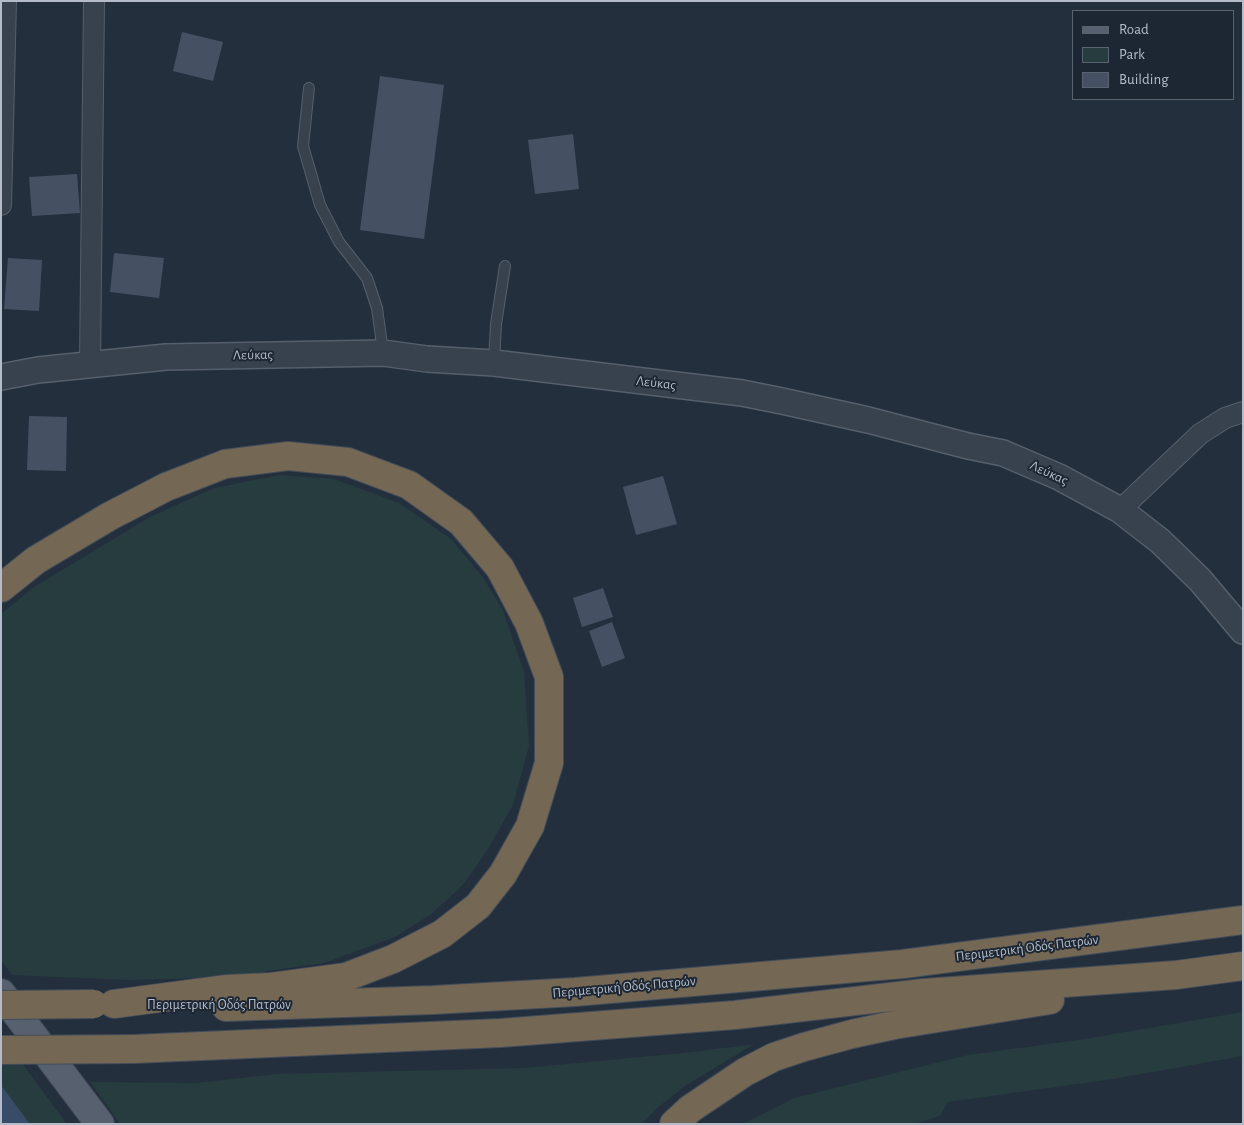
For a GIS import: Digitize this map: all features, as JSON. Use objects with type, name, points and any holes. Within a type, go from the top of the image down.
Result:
[{"type":"highway","points":[[1,588],[36,560],[110,516],[166,487],[225,464],[288,456],[348,462],[409,485],[461,522],[500,568],[529,623],[549,677],[549,763],[530,826],[503,874],[478,906],[442,934],[393,959],[346,977],[271,987],[227,988],[104,1004]]},
{"type":"highway","name":"Περιμετρική Οδός Πατρών","points":[[1,1005],[104,1004],[200,1008],[433,1000],[575,992],[903,964],[1243,920]]},
{"type":"highway","points":[[674,1124],[690,1109],[745,1072],[774,1057],[804,1047],[894,1025],[1243,966]]},
{"type":"highway","points":[[1,1050],[134,1049],[500,1033],[735,1015],[924,993],[1176,976]]},
{"type":"main road","points":[[1,993],[100,1124]]},
{"type":"street","points":[[1,205],[6,1]]},
{"type":"street","points":[[90,364],[94,1]]},
{"type":"street","name":"Λεύκας","points":[[1,377],[38,370],[166,357],[383,354],[494,363],[742,393],[868,420],[968,446],[1003,453],[1060,477],[1120,510],[1160,541],[1211,592],[1243,631]]},
{"type":"street","points":[[1120,510],[1200,434],[1225,418],[1243,412]]},
{"type":"lane","points":[[309,88],[303,146],[320,205],[339,242],[367,278],[378,308],[383,354]]},
{"type":"lane","points":[[494,363],[496,324],[505,266]]},
{"type":"green space","points":[[280,475],[334,479],[399,503],[451,539],[482,576],[503,610],[524,672],[529,746],[513,805],[486,852],[462,886],[430,915],[395,937],[324,963],[203,978],[130,980],[12,975],[1,960],[1,614],[34,587],[150,517],[214,488]]},
{"type":"green space","points":[[1243,1012],[1243,1056],[1113,1079],[948,1102],[940,1116],[914,1124],[743,1124],[794,1098],[968,1055],[1078,1040]]},
{"type":"green space","points":[[1,1035],[67,1124],[30,1124],[1,1085]]},
{"type":"green space","points":[[754,1044],[685,1086],[656,1109],[642,1124],[120,1124],[90,1082],[196,1083],[276,1074],[525,1068],[693,1052]]},
{"type":"water","points":[[1,1085],[30,1124],[1,1124]]},
{"type":"building","points":[[182,32],[223,42],[213,81],[173,71]]},
{"type":"building","points":[[380,76],[444,85],[424,239],[360,230]]},
{"type":"building","points":[[573,134],[579,189],[535,194],[528,140]]},
{"type":"building","points":[[77,174],[80,213],[32,216],[29,177]]},
{"type":"building","points":[[114,253],[164,258],[159,298],[110,292]]},
{"type":"building","points":[[8,258],[42,260],[39,311],[4,309]]},
{"type":"building","points":[[29,416],[67,417],[66,471],[27,470]]},
{"type":"building","points":[[663,476],[677,524],[636,535],[623,487]]},
{"type":"building","points":[[603,588],[613,617],[582,627],[573,598]]},
{"type":"building","points":[[612,622],[625,658],[602,667],[589,631]]}]
